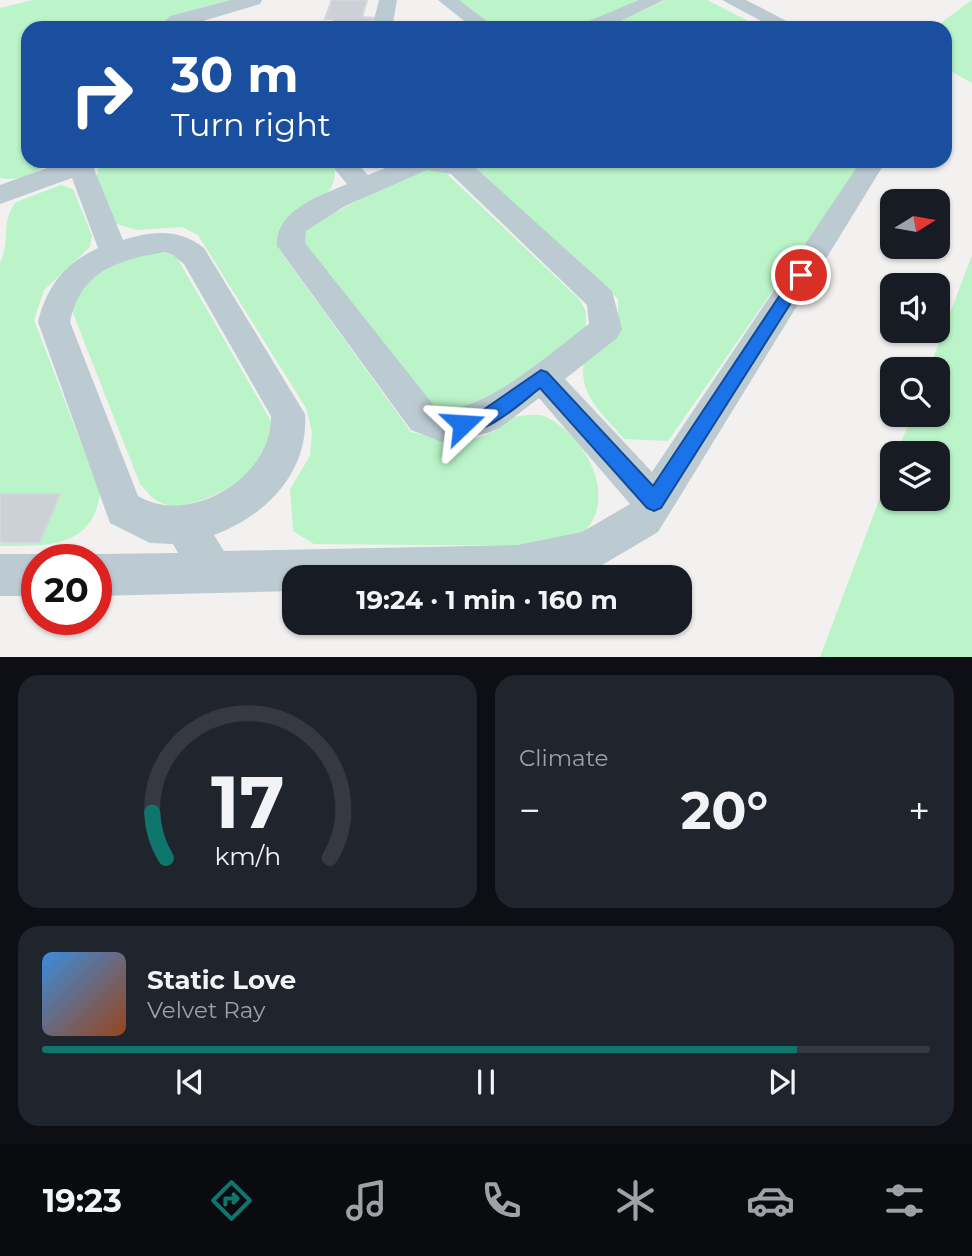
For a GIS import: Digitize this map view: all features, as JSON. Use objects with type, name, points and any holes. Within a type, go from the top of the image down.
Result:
[{"type":"lane","points":[[176,21],[253,0]]},
{"type":"lane","points":[[384,21],[388,0]]},
{"type":"lane","points":[[447,0],[470,21]]},
{"type":"lane","points":[[606,21],[655,0]]},
{"type":"lane","points":[[732,0],[776,21]]},
{"type":"lane","points":[[0,195],[70,168]]},
{"type":"lane","points":[[85,168],[113,251]]},
{"type":"lane","points":[[347,168],[364,186]]},
{"type":"lane","points":[[409,168],[364,186],[297,223],[290,236],[291,246],[423,419],[442,426],[488,417],[606,329],[601,300],[460,168]]},
{"type":"lane","points":[[112,575],[518,565],[588,551],[644,518],[869,168]]},
{"type":"lane","points":[[164,242],[181,246],[194,257],[288,414],[288,439],[276,465],[255,490],[229,510],[183,524],[151,524],[124,509],[54,322],[55,304],[68,286],[83,269],[113,251],[164,242]]},
{"type":"lane","points":[[541,377],[654,502]]},
{"type":"lane","points":[[183,524],[215,574]]},
{"type":"lane","points":[[0,575],[21,575]]},
{"type":"green space","points":[[33,0],[232,0],[170,16],[163,21],[21,21],[21,168],[42,168],[27,176],[14,178],[0,178],[0,8]]},
{"type":"green space","points":[[455,0],[641,0],[591,21],[486,21]]},
{"type":"green space","points":[[666,0],[707,0],[748,21],[620,21]]},
{"type":"green space","points":[[972,0],[972,83],[952,72],[952,21],[944,21]]},
{"type":"green space","points":[[333,168],[333,184],[327,193],[289,221],[282,232],[278,248],[411,432],[465,440],[489,434],[512,417],[544,416],[573,438],[594,470],[598,506],[591,523],[578,537],[552,546],[314,544],[293,531],[290,489],[310,456],[312,432],[306,408],[198,235],[182,227],[137,230],[113,223],[96,180],[98,169]]},
{"type":"green space","points":[[475,168],[858,168],[668,441],[624,439],[594,404],[585,385],[584,362],[618,333],[618,299]]},
{"type":"green space","points":[[432,169],[446,173],[579,299],[586,311],[586,329],[477,409],[452,414],[434,408],[305,245],[305,233],[314,223],[412,173]]},
{"type":"green space","points":[[61,185],[73,189],[92,236],[90,247],[44,290],[34,320],[100,493],[96,511],[88,525],[77,534],[50,544],[0,546],[0,263],[5,247],[8,217],[16,202]]},
{"type":"green space","points":[[153,250],[176,256],[271,421],[273,443],[256,467],[225,490],[189,504],[172,505],[159,502],[140,484],[71,308],[96,276],[115,265]]},
{"type":"green space","points":[[972,255],[972,657],[820,657],[880,498],[880,511],[950,511],[950,441],[902,441],[907,427],[950,427],[950,357],[934,357],[939,343],[950,343],[950,313]]},
{"type":"building","points":[[332,0],[367,0],[362,17],[374,18],[373,21],[325,19]]},
{"type":"building","points":[[0,494],[60,494],[40,542],[0,542]]},
{"type":"route","points":[[463,424],[488,417],[541,377],[654,502],[801,275]]}]
